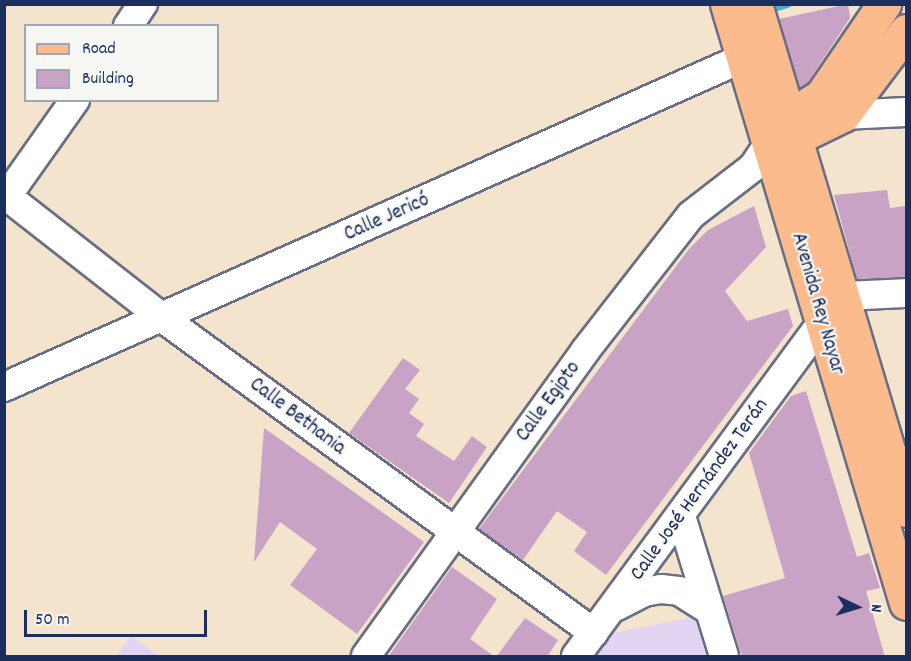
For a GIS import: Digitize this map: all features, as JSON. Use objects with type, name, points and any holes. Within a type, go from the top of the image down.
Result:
[{"type":"main road","name":"Avenida Rey Nayar","points":[[727,4],[756,52]]},
{"type":"main road","name":"Avenida Rey Nayar","points":[[755,4],[756,52],[822,322],[906,603]]},
{"type":"main road","points":[[832,106],[861,38],[884,4]]},
{"type":"main road","points":[[778,145],[832,106],[888,58],[906,31]]},
{"type":"main road","points":[[861,38],[888,58]]},
{"type":"main road","name":"Avenida Rey Nayar","points":[[778,145],[843,296],[901,475],[906,510]]},
{"type":"street","points":[[129,24],[142,5]]},
{"type":"street","name":"Calle Jericó","points":[[4,387],[164,319],[756,52]]},
{"type":"street","points":[[6,195],[74,102]]},
{"type":"street","points":[[832,106],[906,112]]},
{"type":"street","name":"Calle Egipto","points":[[366,657],[585,351],[691,215],[778,145]]},
{"type":"street","name":"Calle Bethania","points":[[6,195],[164,319],[454,534],[594,633]]},
{"type":"street","points":[[843,296],[906,293]]},
{"type":"street","name":"Calle José Hernández Terán","points":[[576,657],[616,607],[822,322]]},
{"type":"street","points":[[681,516],[724,657]]},
{"type":"street","points":[[616,607],[644,592],[661,589],[679,591],[710,610]]},
{"type":"shaded area","points":[[695,617],[707,656],[595,656],[612,633]]},
{"type":"shaded area","points":[[131,636],[160,656],[117,656]]},
{"type":"building","points":[[848,4],[850,18],[808,82],[800,88],[779,19]]},
{"type":"building","points":[[887,190],[890,208],[906,206],[906,277],[857,279],[834,195]]},
{"type":"building","points":[[754,206],[766,247],[725,291],[747,321],[788,309],[793,326],[606,575],[574,551],[587,532],[557,511],[523,560],[479,529],[689,249],[708,230]]},
{"type":"building","points":[[403,358],[420,370],[405,389],[419,399],[409,413],[424,424],[416,436],[454,461],[472,436],[487,447],[449,503],[349,433]]},
{"type":"building","points":[[806,391],[857,557],[869,553],[880,588],[866,591],[885,657],[742,657],[723,596],[785,578],[749,453],[791,396]]},
{"type":"building","points":[[264,428],[424,542],[357,634],[290,585],[317,549],[280,522],[254,562]]},
{"type":"building","points":[[452,567],[497,599],[470,639],[495,657],[388,657]]},
{"type":"building","points":[[525,618],[558,640],[547,657],[496,657]]},
{"type":"waterway","points":[[774,8],[787,4]]}]
